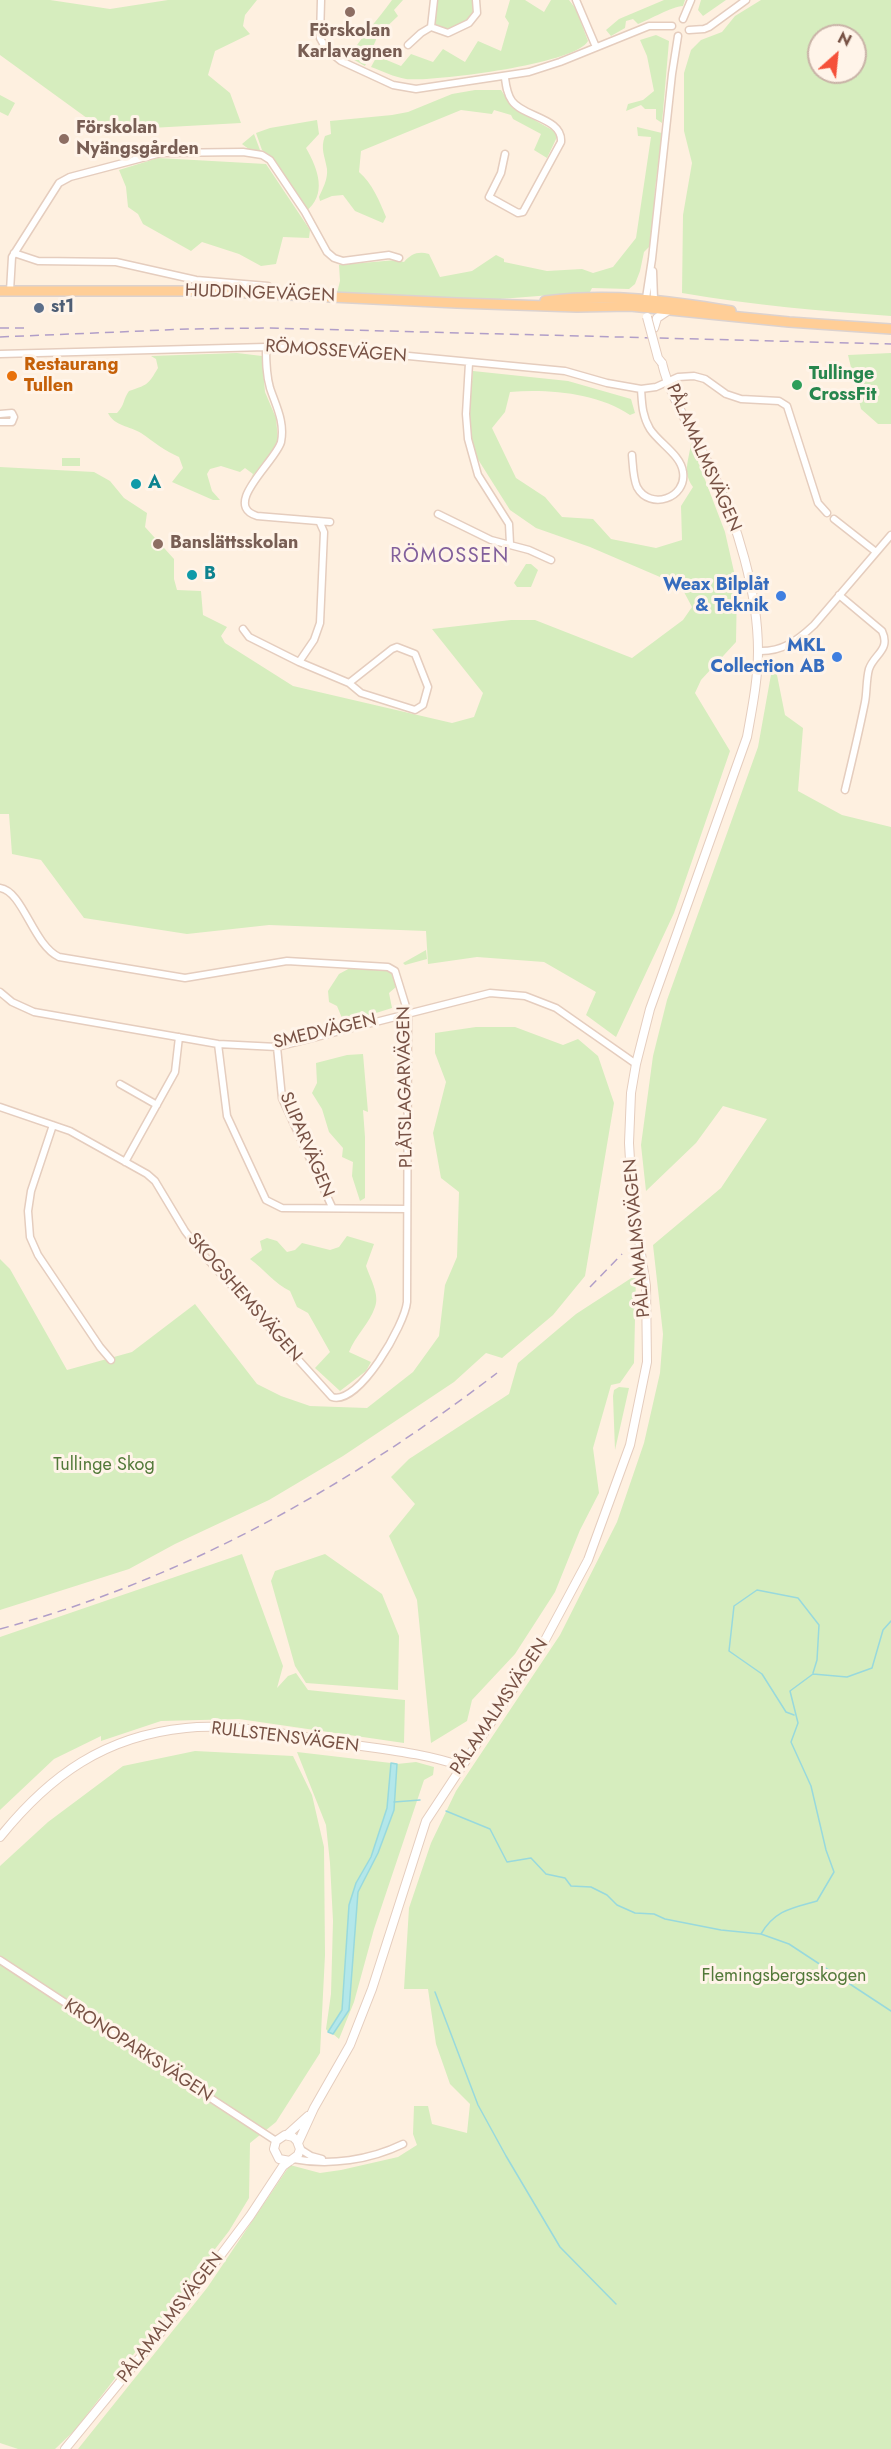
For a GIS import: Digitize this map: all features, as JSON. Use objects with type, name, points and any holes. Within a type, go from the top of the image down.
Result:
[{"type":"main road","name":"HUDDINGEVÄGEN","points":[[5,291],[206,291],[520,304],[588,297],[651,309],[891,329]]},
{"type":"main road","name":"HUDDINGEVÄGEN","points":[[651,309],[789,322]]},
{"type":"street","points":[[321,0],[320,38],[326,50],[341,61],[393,85],[406,88],[425,89],[505,78],[546,68],[648,26],[672,26]]},
{"type":"street","points":[[431,27],[434,0]]},
{"type":"street","points":[[431,27],[448,33],[469,23],[477,13],[476,0]]},
{"type":"street","points":[[576,0],[596,47]]},
{"type":"street","points":[[683,19],[691,0]]},
{"type":"street","points":[[683,19],[676,20],[672,26],[673,32],[678,36],[684,35],[689,30],[709,27],[746,0]]},
{"type":"street","points":[[683,19],[688,24],[689,30]]},
{"type":"street","points":[[408,45],[431,27]]},
{"type":"street","points":[[651,309],[652,258],[678,36]]},
{"type":"street","points":[[505,78],[513,103],[556,128],[561,137],[522,212],[518,213],[489,197],[501,173],[505,154]]},
{"type":"street","points":[[5,291],[14,254],[52,190],[65,179],[161,153],[243,152],[262,155],[270,160],[305,212],[327,252],[334,258],[343,261],[389,255],[399,258]]},
{"type":"street","points":[[14,254],[38,261],[116,262],[196,280],[268,286]]},
{"type":"street","name":"PÅLAMALMSVÄGEN","points":[[299,2146],[314,2109],[350,2045],[372,1989],[426,1821],[544,1642],[583,1570],[630,1445],[647,1362],[646,1286],[632,1195],[629,1143],[631,1093],[650,1009],[747,737],[754,700],[758,651],[756,623],[742,550],[714,473],[662,363],[651,309]]},
{"type":"street","name":"PÅLAMALMSVÄGEN","points":[[651,309],[658,358],[662,363]]},
{"type":"street","points":[[266,347],[268,379],[282,422],[281,441],[276,454],[248,490],[244,498],[245,507],[249,513],[257,516],[320,523],[330,522]]},
{"type":"street","name":"RÖMOSSEVÄGEN","points":[[0,354],[266,347],[346,350],[565,371],[607,383],[641,389],[656,387],[678,377],[694,376],[705,379],[726,394],[741,399],[784,403],[787,406],[819,503],[827,513]]},
{"type":"street","points":[[469,363],[466,414],[468,439],[478,475],[509,524],[510,544]]},
{"type":"street","points":[[632,455],[635,482],[645,496],[656,500],[666,499],[681,488],[682,466],[650,429],[644,415],[641,389]]},
{"type":"street","points":[[0,414],[12,413],[14,417],[12,422],[0,422]]},
{"type":"street","points":[[438,514],[491,540],[510,544],[551,560]]},
{"type":"street","points":[[834,519],[876,552]]},
{"type":"street","points":[[299,662],[314,640],[322,612],[324,532],[320,523]]},
{"type":"street","points":[[758,651],[771,652],[800,638],[814,625],[891,535]]},
{"type":"street","points":[[839,596],[888,637],[887,648],[869,669],[866,696],[845,790]]},
{"type":"street","points":[[243,629],[249,637],[299,662],[350,683],[361,693],[415,710],[423,705],[428,687],[414,654],[395,647],[350,683]]},
{"type":"street","name":"PLÅTSLAGARVÄGEN","points":[[0,888],[11,893],[43,944],[59,957],[184,978],[287,961],[388,967],[398,975],[408,1013],[406,1312],[372,1373],[339,1399]]},
{"type":"street","name":"SMEDVÄGEN","points":[[0,992],[12,1002],[34,1012],[218,1044],[277,1047],[490,993],[525,996],[556,1008],[636,1064]]},
{"type":"street","points":[[125,1162],[175,1072],[179,1037]]},
{"type":"street","points":[[218,1044],[226,1116],[266,1200],[282,1208],[407,1209]]},
{"type":"street","name":"SLIPARVÄGEN","points":[[277,1047],[282,1098],[332,1207]]},
{"type":"street","points":[[120,1084],[157,1105]]},
{"type":"street","name":"SKOGSHEMSVÄGEN","points":[[0,1107],[70,1131],[155,1181],[185,1231],[202,1253],[330,1395],[339,1399]]},
{"type":"street","points":[[53,1125],[31,1191],[28,1211],[30,1237],[43,1263],[111,1360]]},
{"type":"street","name":"RULLSTENSVÄGEN","points":[[0,1837],[36,1795],[79,1764],[116,1744],[148,1734],[188,1728],[238,1729],[314,1738],[436,1758],[461,1766]]},
{"type":"street","name":"KRONOPARKSVÄGEN","points":[[0,1960],[276,2141]]},
{"type":"street","name":"PÅLAMALMSVÄGEN","points":[[287,2135],[298,2128],[314,2109]]},
{"type":"street","points":[[331,2162],[311,2156],[299,2146],[293,2137],[287,2135],[276,2141],[274,2147],[276,2156],[281,2160],[331,2162],[346,2161],[383,2152],[403,2144]]},
{"type":"street","points":[[291,2160],[299,2146]]},
{"type":"street","name":"PÅLAMALMSVÄGEN","points":[[270,2182],[276,2156]]},
{"type":"street","name":"PÅLAMALMSVÄGEN","points":[[66,2449],[184,2304],[250,2216],[270,2182],[291,2160]]},
{"type":"green space","points":[[0,0],[50,0],[110,9],[168,0],[257,0],[245,15],[243,26],[250,34],[215,51],[208,75],[230,93],[241,123],[115,130],[91,121],[0,55]]},
{"type":"green space","points":[[392,0],[403,0],[394,10],[398,16],[378,35],[365,66],[349,57],[359,42]]},
{"type":"green space","points":[[435,0],[474,0],[473,16],[457,28],[438,27],[433,23]]},
{"type":"green space","points":[[510,0],[525,0],[544,12],[551,0],[569,0],[576,9],[588,41],[578,49],[532,64],[444,78],[406,79],[371,67],[377,56],[401,66],[411,54],[433,62],[443,49],[465,62],[478,41],[501,51],[509,23],[505,17]]},
{"type":"green space","points":[[664,0],[685,0],[683,6],[638,24],[633,19],[626,21],[625,28],[611,36],[606,30],[619,19]]},
{"type":"green space","points":[[701,0],[726,0],[703,16],[698,10]]},
{"type":"green space","points":[[761,0],[891,0],[891,316],[786,307],[682,293],[683,215],[692,163],[684,131],[684,73],[691,50],[701,40],[722,32],[735,16]]},
{"type":"green space","points":[[656,35],[669,41],[662,123],[656,119],[656,109],[645,109],[641,105],[626,111],[628,104],[643,100],[654,91],[647,56],[640,40]]},
{"type":"green space","points":[[475,90],[501,90],[513,108],[554,131],[557,137],[547,158],[534,150],[541,134],[513,119],[511,115],[494,110],[492,114],[461,110],[361,151],[359,172],[378,199],[386,217],[383,223],[355,211],[343,195],[332,196],[320,201],[319,197],[327,173],[323,145],[325,136],[331,134],[330,121],[408,112],[452,94]]},
{"type":"green space","points":[[0,95],[15,103],[8,116],[0,112]]},
{"type":"green space","points":[[317,120],[319,134],[306,148],[317,173],[319,190],[317,198],[305,212],[272,157],[262,150],[256,133],[270,128]]},
{"type":"green space","points":[[637,127],[662,133],[655,189],[652,244],[644,252],[635,284],[629,289],[592,288],[590,292],[487,300],[337,293],[340,281],[339,265],[396,260],[404,262],[418,253],[429,254],[440,277],[472,271],[496,255],[504,259],[504,262],[547,271],[582,269],[593,273],[613,267],[636,238],[651,137],[638,136]]},
{"type":"green space","points":[[254,134],[260,150],[250,150],[242,144]]},
{"type":"green space","points":[[158,158],[266,164],[310,230],[309,238],[283,237],[276,264],[261,266],[239,254],[202,242],[191,251],[143,224],[138,214],[128,207],[126,187],[119,170]]},
{"type":"green space","points":[[237,353],[262,356],[265,392],[276,418],[278,440],[269,456],[251,478],[253,474],[245,468],[240,472],[221,466],[210,469],[207,474],[212,491],[220,500],[213,500],[172,482],[183,468],[179,457],[141,433],[114,421],[108,413],[117,413],[129,391],[143,386],[152,378],[158,368],[156,359],[151,356]]},
{"type":"green space","points":[[891,353],[891,424],[878,424],[861,409],[848,355]]},
{"type":"green space","points":[[473,371],[568,381],[631,399],[635,413],[630,415],[588,397],[541,391],[510,392],[505,412],[492,428],[516,478],[545,497],[562,517],[593,519],[611,539],[656,548],[682,540],[681,506],[693,487],[687,471],[691,443],[725,532],[737,585],[736,642],[701,680],[695,693],[730,751],[674,913],[616,1037],[586,1015],[596,992],[544,962],[477,957],[428,964],[426,931],[269,925],[187,934],[84,918],[41,860],[12,854],[9,814],[0,814],[0,467],[94,472],[110,481],[124,498],[147,513],[145,527],[174,559],[174,579],[177,590],[201,591],[203,615],[227,627],[221,636],[225,643],[293,686],[452,723],[474,717],[483,693],[432,629],[511,620],[535,620],[632,658],[683,620],[692,607],[684,592],[660,577],[590,547],[536,528],[510,510],[474,453],[468,425]]},
{"type":"green space","points":[[62,458],[80,458],[80,466],[62,466]]},
{"type":"green space","points":[[526,564],[531,564],[538,570],[531,587],[517,587],[514,583]]},
{"type":"green space","name":"Flemingsbergsskogen","points":[[772,669],[776,670],[785,715],[803,728],[798,791],[842,815],[891,827],[891,2449],[78,2449],[207,2288],[290,2165],[320,2173],[398,2157],[417,2145],[413,2134],[414,2106],[428,2106],[432,2124],[467,2133],[470,2104],[450,2084],[436,2044],[428,1989],[404,1989],[409,1908],[431,1843],[456,1791],[560,1635],[617,1522],[644,1443],[660,1373],[663,1334],[653,1245],[721,1188],[767,1119],[723,1106],[696,1143],[646,1191],[641,1145],[653,1056],[667,1000],[758,747]]},
{"type":"green space","points":[[426,950],[427,959],[405,965],[403,963]]},
{"type":"green space","points":[[352,967],[391,971],[396,987],[389,993],[392,1008],[344,1023],[337,1006],[329,1002],[328,991],[339,974]]},
{"type":"green space","name":"Tullinge Skog","points":[[476,1027],[515,1027],[563,1045],[578,1039],[598,1056],[614,1103],[585,1276],[553,1315],[502,1358],[486,1353],[454,1382],[343,1456],[269,1500],[175,1544],[129,1569],[0,1610],[0,1259],[10,1269],[67,1370],[132,1352],[195,1304],[257,1384],[281,1396],[310,1406],[367,1408],[413,1372],[439,1336],[445,1285],[457,1257],[459,1192],[441,1178],[433,1133],[446,1082],[435,1053],[435,1033]]},
{"type":"green space","points":[[363,1054],[368,1112],[363,1110],[365,1198],[360,1201],[352,1176],[353,1162],[342,1157],[343,1148],[329,1132],[322,1109],[312,1093],[317,1083],[316,1063],[347,1055]]},
{"type":"green space","points":[[347,1236],[374,1244],[366,1266],[376,1302],[370,1319],[349,1352],[371,1362],[366,1371],[340,1391],[315,1368],[330,1352],[308,1313],[297,1307],[290,1291],[250,1259],[262,1250],[260,1241],[267,1238],[277,1241],[287,1252],[295,1250],[302,1243],[330,1250],[339,1247]]},
{"type":"green space","points":[[636,1275],[634,1363],[620,1383],[611,1385],[593,1448],[599,1493],[580,1530],[555,1592],[515,1654],[472,1700],[467,1721],[431,1743],[417,1600],[389,1536],[415,1504],[391,1477],[409,1459],[509,1394],[518,1363],[576,1314]]},
{"type":"green space","points":[[619,1387],[629,1388],[615,1450],[613,1396],[614,1390]]},
{"type":"green space","points":[[242,1554],[283,1666],[277,1688],[288,1676],[296,1673],[308,1690],[405,1700],[404,1743],[239,1719],[161,1721],[101,1741],[101,1736],[54,1759],[0,1810],[0,1637]]},
{"type":"green space","points":[[325,1554],[382,1594],[399,1636],[398,1690],[306,1683],[295,1666],[271,1581],[275,1571]]},
{"type":"green space","points":[[195,1751],[293,1756],[312,1795],[324,1847],[325,1955],[320,2053],[276,2122],[250,2143],[249,2198],[229,2231],[75,2430],[55,2449],[18,2449],[0,2443],[0,1866],[48,1822],[123,1766]]},
{"type":"green space","points":[[297,1752],[391,1763],[387,1808],[371,1857],[356,1883],[349,1905],[342,2010],[328,2032],[326,2029],[331,1994],[333,1921],[326,1825]]},
{"type":"green space","points":[[416,1762],[434,1767],[433,1775],[424,1780],[374,1929],[354,2002],[339,2039],[333,2034],[349,2010],[358,1892],[378,1853],[394,1810],[397,1764]]},
{"type":"water","points":[[391,1763],[397,1764],[394,1810],[378,1853],[358,1892],[349,2010],[333,2034],[328,2032],[342,2010],[349,1905],[356,1883],[371,1857],[387,1808]]},
{"type":"waterway","points":[[794,1715],[786,1712],[762,1674],[729,1651],[734,1606],[757,1590],[798,1598],[819,1625],[817,1660],[813,1673]]},
{"type":"waterway","points":[[761,1934],[778,1915],[792,1908],[817,1901],[834,1872],[826,1850],[811,1786],[791,1742],[798,1723],[790,1691],[813,1674],[847,1677],[872,1668],[883,1630],[891,1621]]},
{"type":"waterway","points":[[394,1802],[420,1800]]},
{"type":"waterway","points":[[446,1811],[490,1829],[507,1862],[531,1858],[546,1874],[565,1878],[571,1886],[591,1887],[607,1895],[617,1905],[635,1913],[654,1914],[665,1919],[721,1930],[761,1934],[789,1944],[891,2011]]},
{"type":"waterway","points":[[435,1992],[478,2105],[506,2156],[560,2247],[616,2304]]},
{"type":"railway","points":[[0,328],[27,328]]},
{"type":"railway","points":[[0,337],[269,328],[891,344]]},
{"type":"railway","points":[[590,1287],[622,1254]]},
{"type":"railway","points":[[0,1629],[67,1609],[133,1584],[198,1557],[261,1525],[382,1454],[497,1373]]},
{"type":"place","name":"Förskolan Karlavagnen","points":[[350,12]]},
{"type":"place","name":"Förskolan Nyängsgården","points":[[64,139]]},
{"type":"place","name":"st1","points":[[39,308]]},
{"type":"place","name":"Restaurang Tullen","points":[[12,376]]},
{"type":"place","name":"Tullinge CrossFit","points":[[797,385]]},
{"type":"place","name":"A","points":[[136,484]]},
{"type":"place","name":"Banslättsskolan","points":[[158,544]]},
{"type":"place","name":"B","points":[[192,575]]},
{"type":"place","name":"Weax Bilplåt & Teknik","points":[[781,596]]},
{"type":"place","name":"MKL Collection AB","points":[[837,657]]},
{"type":"district","name":"RÖMOSSEN","points":[[450,557]]}]
